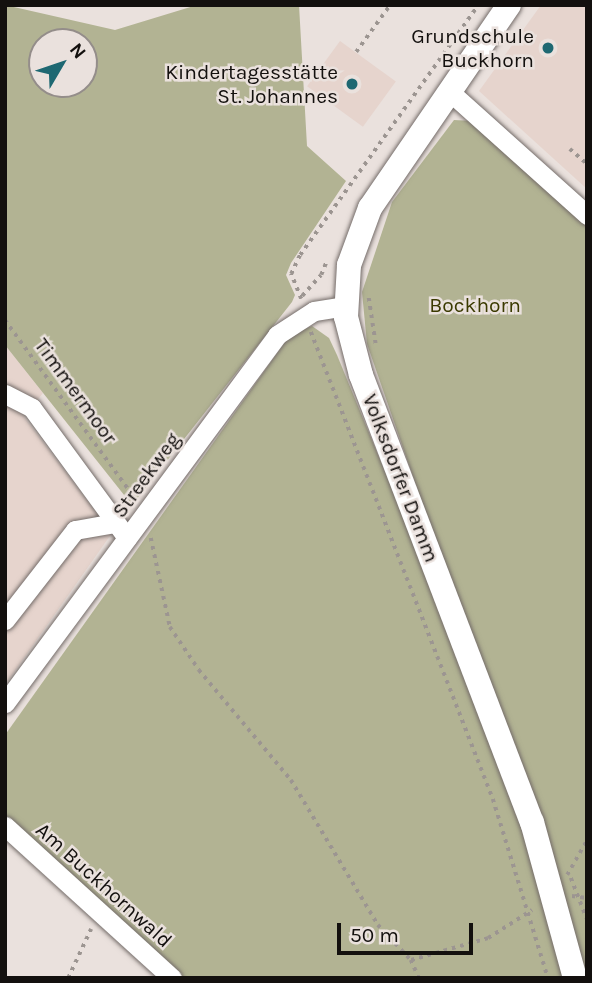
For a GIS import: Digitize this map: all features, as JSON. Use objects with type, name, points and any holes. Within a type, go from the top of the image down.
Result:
[{"type":"main road","name":"Volksdorfer Damm","points":[[509,5],[361,225],[349,265],[346,306],[361,375],[559,887],[575,978]]},
{"type":"street","points":[[449,91],[587,215]]},
{"type":"street","name":"Streekweg","points":[[5,704],[121,530],[146,514],[277,335],[314,311],[346,306]]},
{"type":"street","points":[[5,394],[32,408],[121,530]]},
{"type":"street","points":[[5,620],[75,530],[121,530]]},
{"type":"street","points":[[5,669],[21,682]]},
{"type":"street","name":"Am Buckhornwald","points":[[5,826],[172,978]]},
{"type":"path","points":[[356,52],[390,5]]},
{"type":"path","points":[[373,148],[478,5]]},
{"type":"path","points":[[570,149],[587,164]]},
{"type":"path","points":[[367,290],[377,333],[376,358]]},
{"type":"path","name":"Timmermoor","points":[[5,320],[146,514]]},
{"type":"path","points":[[146,514],[170,627],[199,670],[291,780],[378,925],[411,960],[419,978]]},
{"type":"path","points":[[411,960],[488,938],[559,887],[587,840]]},
{"type":"path","points":[[559,887],[565,864]]},
{"type":"path","points":[[559,887],[587,898]]},
{"type":"path","points":[[580,897],[587,919]]},
{"type":"path","points":[[68,978],[99,911]]},
{"type":"shaded area","name":"Grundschule Buckhorn","points":[[541,5],[587,5],[587,189],[479,91]]},
{"type":"shaded area","name":"Kindertagesstätte St. Johannes","points":[[340,41],[396,82],[363,127],[307,86]]},
{"type":"shaded area","points":[[5,345],[43,393],[24,417],[112,533],[5,685]]},
{"type":"green space","points":[[5,5],[115,30],[197,5],[299,5],[307,146],[346,181],[291,263],[286,275],[295,295],[292,302],[132,505],[5,345]]},
{"type":"green space","name":"Bockhorn","points":[[454,120],[473,121],[587,226],[587,978],[367,344],[362,292],[392,202]]},
{"type":"green space","points":[[312,326],[329,338],[337,355],[453,637],[517,810],[565,978],[184,978],[5,818],[5,735],[290,335]]},
{"type":"place","name":"Grundschule Buckhorn","points":[[548,48]]},
{"type":"place","name":"Kindertagesstätte St. Johannes","points":[[352,84]]}]
